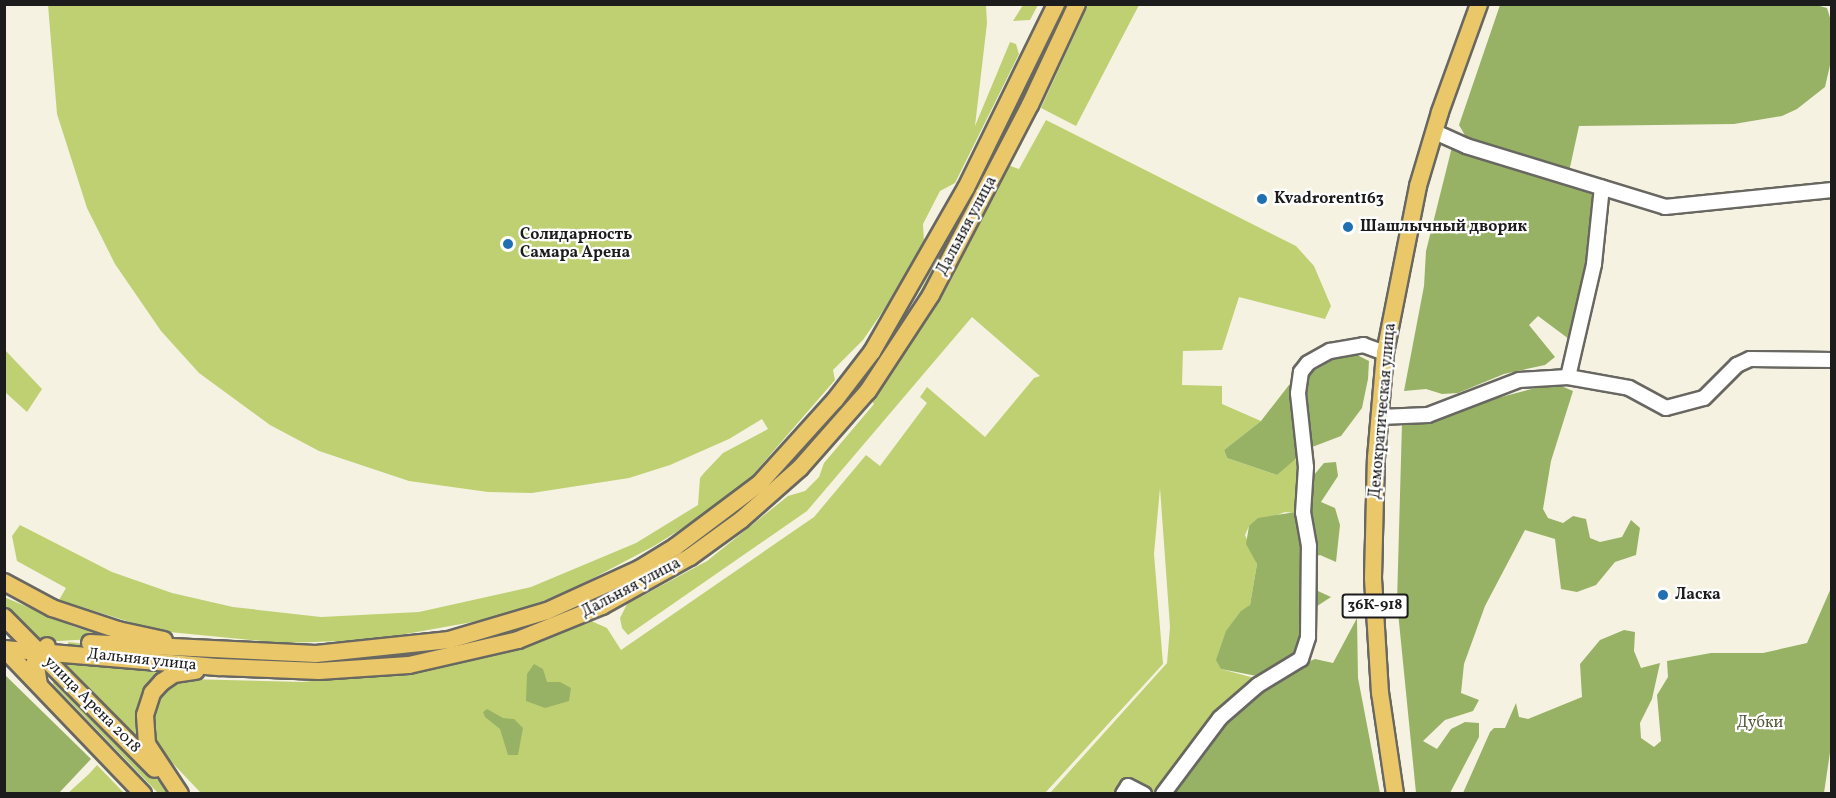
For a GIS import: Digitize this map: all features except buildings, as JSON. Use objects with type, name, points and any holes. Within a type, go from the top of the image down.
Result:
[{"type":"main road","name":"Дальняя улица","points":[[40,653],[319,671],[410,664],[518,640],[649,581],[718,538],[872,351],[949,219],[1056,4]]},
{"type":"main road","name":"Дальняя улица","points":[[40,653],[48,645],[75,642],[258,653],[358,652],[490,631],[547,611],[639,569],[747,504],[800,468],[868,391],[931,295],[967,229],[1077,4]]},
{"type":"main road","name":"Демократическая улица","points":[[1395,794],[1380,693],[1373,578],[1385,353],[1419,186],[1479,4]]},
{"type":"main road","points":[[1039,40],[1056,49]]},
{"type":"main road","points":[[949,219],[967,229]]},
{"type":"main road","points":[[4,582],[52,608],[118,630],[258,653]]},
{"type":"main road","name":"улица Арена 2018","points":[[4,617],[179,794]]},
{"type":"main road","points":[[4,649],[40,653],[35,661],[39,685]]},
{"type":"main road","name":"улица Арена 2018","points":[[4,649],[143,794]]},
{"type":"main road","points":[[179,794],[154,756],[144,728],[147,703],[162,682],[188,671],[281,676],[319,671]]},
{"type":"street","points":[[1435,132],[1466,146],[1665,207],[1832,190]]},
{"type":"street","points":[[1568,377],[1594,264],[1602,187]]},
{"type":"street","points":[[1163,794],[1220,718],[1258,685],[1301,659],[1308,638],[1309,546],[1303,513],[1306,467],[1298,393],[1301,372],[1308,363],[1330,351],[1363,345],[1385,353]]},
{"type":"street","points":[[1380,417],[1428,414],[1519,380],[1568,377],[1629,388],[1666,408],[1704,399],[1737,365],[1750,359],[1832,360]]},
{"type":"street","points":[[1124,794],[1128,786],[1144,794]]},
{"type":"green space","points":[[1813,4],[1827,8],[1831,21],[1831,61],[1825,87],[1797,109],[1782,116],[1734,124],[1579,126],[1567,181],[1598,190],[1598,208],[1573,342],[1538,316],[1529,325],[1555,357],[1545,365],[1504,374],[1458,393],[1442,394],[1426,389],[1404,391],[1424,286],[1426,251],[1452,147],[1511,158],[1508,150],[1470,144],[1459,125],[1500,5]]},
{"type":"green space","name":"Солидарность Самара Арена","points":[[48,5],[986,5],[987,23],[975,126],[1010,42],[1016,44],[1019,54],[955,183],[940,191],[923,224],[924,242],[885,308],[863,340],[833,370],[835,380],[751,477],[697,519],[654,546],[563,594],[495,618],[372,640],[283,643],[159,631],[59,600],[66,588],[17,561],[12,536],[20,525],[112,572],[172,593],[233,607],[321,617],[419,612],[531,587],[636,543],[698,505],[700,478],[704,473],[723,453],[768,429],[762,419],[729,439],[670,465],[629,478],[532,493],[488,492],[409,481],[319,451],[270,425],[199,373],[161,331],[115,264],[87,208],[57,114]]},
{"type":"green space","points":[[1023,5],[1038,5],[1030,20],[1013,21]]},
{"type":"green space","points":[[1088,5],[1139,5],[1076,126],[1041,108]]},
{"type":"green space","points":[[1037,64],[1044,67],[979,193],[974,190]]},
{"type":"green space","points":[[1046,120],[1296,246],[1314,266],[1331,306],[1325,319],[1239,297],[1222,350],[1183,351],[1182,385],[1222,386],[1222,404],[1261,421],[1224,450],[1227,458],[1277,475],[1293,457],[1301,466],[1296,513],[1285,512],[1249,526],[1245,535],[1257,564],[1250,605],[1221,669],[1258,679],[1169,793],[1050,793],[1167,663],[1170,627],[1160,488],[1154,554],[1163,664],[1045,793],[201,793],[159,749],[152,725],[153,711],[166,689],[185,679],[302,682],[387,674],[589,620],[607,628],[621,650],[814,517],[866,455],[880,466],[927,403],[920,397],[927,387],[985,437],[1034,378],[1040,376],[972,317],[807,511],[628,635],[622,628],[620,618],[627,604],[707,561],[788,496],[805,491],[819,477],[824,463],[874,404],[869,398],[1005,164],[1019,169]]},
{"type":"green space","points":[[943,248],[949,250],[904,328],[851,402],[783,475],[755,493],[864,374],[915,301]]},
{"type":"green space","points":[[5,350],[42,389],[27,412],[5,392]]},
{"type":"green space","points":[[1357,355],[1369,361],[1368,379],[1362,408],[1341,436],[1307,449],[1277,475],[1227,458],[1224,450],[1261,421],[1289,385],[1338,357]]},
{"type":"green space","points":[[1554,383],[1573,391],[1551,461],[1543,509],[1548,518],[1563,523],[1573,516],[1586,519],[1590,538],[1600,542],[1622,537],[1631,520],[1640,528],[1636,555],[1615,562],[1596,585],[1577,592],[1561,589],[1555,539],[1525,530],[1485,606],[1464,664],[1461,693],[1479,700],[1473,711],[1445,720],[1423,741],[1437,749],[1451,729],[1465,722],[1479,723],[1479,737],[1450,793],[1416,793],[1397,602],[1402,423],[1434,420],[1482,402]]},
{"type":"green space","points":[[1336,462],[1338,476],[1321,502],[1335,508],[1340,525],[1336,562],[1320,555],[1305,560],[1301,572],[1307,586],[1331,597],[1305,614],[1307,644],[1291,663],[1267,678],[1221,669],[1216,660],[1226,631],[1241,611],[1250,605],[1257,564],[1246,544],[1249,526],[1258,518],[1296,512],[1298,494],[1324,463]]},
{"type":"green space","points":[[737,507],[741,513],[688,553],[572,612],[495,640],[433,654],[347,664],[261,665],[68,648],[68,642],[166,652],[326,660],[444,645],[555,613]]},
{"type":"green space","name":"Дубки","points":[[1831,588],[1832,739],[1824,793],[1463,793],[1490,732],[1494,728],[1505,728],[1516,703],[1519,717],[1528,719],[1582,697],[1580,664],[1600,640],[1624,630],[1635,632],[1634,651],[1641,668],[1660,663],[1652,699],[1640,723],[1641,738],[1654,747],[1661,741],[1657,695],[1668,677],[1667,661],[1711,653],[1763,653],[1807,643]]},
{"type":"green space","points":[[4,597],[75,627],[111,638],[41,642],[5,609]]},
{"type":"green space","points":[[1357,618],[1358,678],[1380,793],[1169,794],[1227,715],[1291,669],[1315,659],[1333,663]]},
{"type":"green space","points":[[66,662],[162,666],[165,674],[139,740],[66,669]]},
{"type":"green space","points":[[534,664],[543,669],[547,682],[560,682],[571,688],[569,701],[545,708],[526,701],[527,674]]},
{"type":"green space","points":[[4,674],[91,759],[59,793],[5,793]]},
{"type":"green space","points":[[53,676],[62,681],[170,793],[158,793],[53,684]]},
{"type":"green space","points":[[487,709],[503,718],[514,719],[523,728],[518,755],[508,755],[500,729],[485,717],[483,712]]},
{"type":"green space","points":[[97,765],[124,793],[68,793],[89,774]]},
{"type":"place","name":"Kvadrorent163","points":[[1262,199]]},
{"type":"place","name":"Шашлычный дворик","points":[[1348,227]]},
{"type":"place","name":"Солидарность Самара Арена","points":[[508,244]]},
{"type":"place","name":"Ласка","points":[[1663,595]]}]
